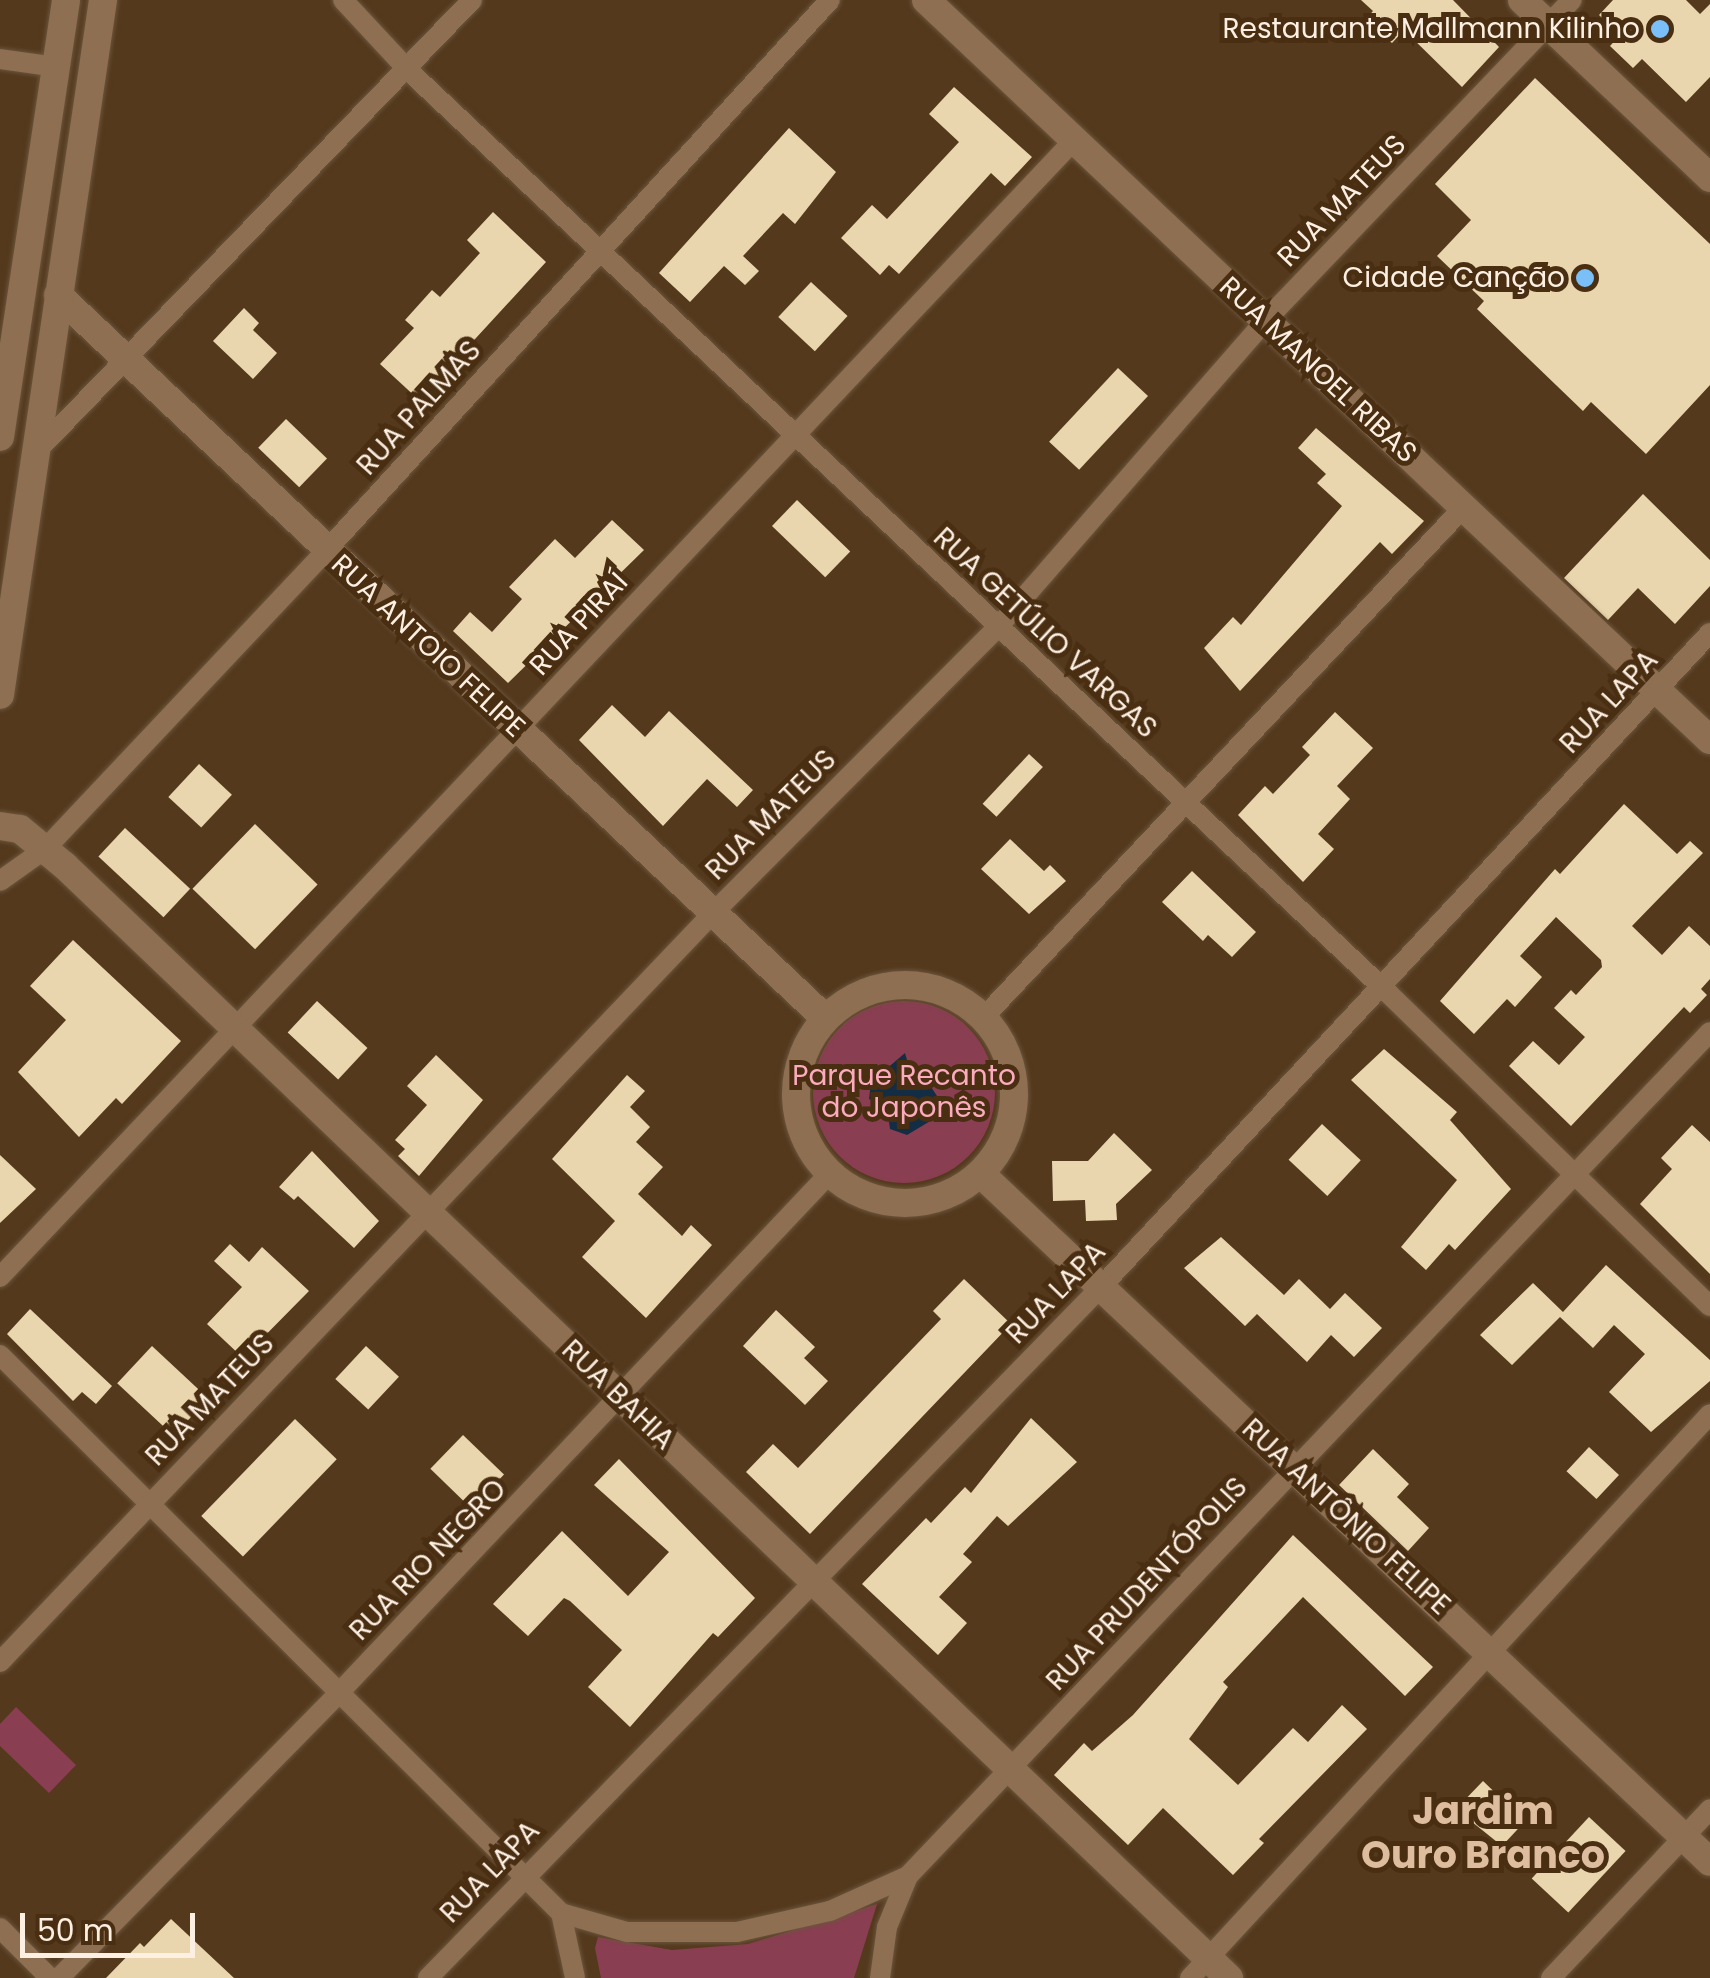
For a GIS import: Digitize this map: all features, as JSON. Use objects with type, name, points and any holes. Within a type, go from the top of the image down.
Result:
[{"type":"street","points":[[1,429],[66,0]]},
{"type":"street","name":"RUA GETÚLIO VARGAS","points":[[343,0],[408,71],[1384,989],[1710,1306]]},
{"type":"street","points":[[35,453],[408,71],[472,0]]},
{"type":"street","name":"RUA PALMAS","points":[[0,881],[45,848],[324,552],[830,0]]},
{"type":"street","name":"RUA MANOEL RIBAS","points":[[926,0],[1710,740]]},
{"type":"street","points":[[1522,0],[1710,178]]},
{"type":"street","name":"RUA MATEUS","points":[[0,1662],[715,911],[998,626],[1265,321],[1572,0]]},
{"type":"street","points":[[0,695],[104,2]]},
{"type":"street","points":[[0,59],[56,67]]},
{"type":"street","name":"RUA PIRAÍ","points":[[0,1277],[1074,140]]},
{"type":"street","points":[[24,288],[58,295]]},
{"type":"street","name":"RUA ANTOIO FELIPE","points":[[58,295],[324,552],[715,911],[825,1018]]},
{"type":"street","points":[[984,1018],[1464,507]]},
{"type":"street","name":"RUA LAPA","points":[[428,1978],[523,1876],[1100,1288],[1384,989],[1710,632]]},
{"type":"street","name":"RUA BAHIA","points":[[0,826],[20,829],[45,848],[1011,1770],[1209,1972]]},
{"type":"street","points":[[886,985],[922,985],[955,996],[984,1018],[1004,1046],[1014,1079],[1013,1114],[1002,1146],[981,1174],[922,1203],[888,1203],[857,1193],[829,1174],[802,1130],[796,1080],[806,1047],[825,1018],[853,996],[886,985]]},
{"type":"street","name":"RUA PRUDENTÓPOLIS","points":[[0,1355],[561,1913],[627,1932],[738,1932],[830,1910],[908,1876],[1294,1468],[1578,1178],[1710,1032]]},
{"type":"street","name":"RUA RIO NEGRO","points":[[60,1978],[338,1695],[829,1174]]},
{"type":"street","name":"RUA ANTÔNIO FELIPE","points":[[981,1174],[1710,1862]]},
{"type":"street","points":[[1209,1972],[1491,1652],[1710,1414]]},
{"type":"street","points":[[1551,1978],[1710,1809]]},
{"type":"street","points":[[880,1978],[887,1927],[908,1876]]},
{"type":"street","points":[[561,1913],[576,1978]]},
{"type":"street","points":[[0,1928],[50,1978]]},
{"type":"green space","name":"Parque Recanto do Japonês","points":[[904,1001],[939,1008],[968,1028],[988,1057],[995,1092],[988,1127],[968,1156],[939,1176],[904,1183],[869,1176],[840,1156],[820,1127],[813,1092],[820,1057],[840,1028],[869,1008]]},
{"type":"green space","points":[[16,1707],[76,1765],[49,1793],[0,1746],[0,1724]]},
{"type":"green space","points":[[877,1904],[854,1978],[601,1978],[595,1948],[598,1937],[672,1950],[748,1944]]},
{"type":"water","points":[[905,1053],[909,1067],[920,1070],[937,1096],[932,1120],[907,1135],[890,1129],[887,1108],[869,1099],[871,1082]]},
{"type":"building","points":[[1361,0],[1453,0],[1499,47],[1462,87],[1404,30],[1392,43],[1366,19],[1373,11]]},
{"type":"building","points":[[1613,0],[1686,0],[1700,14],[1710,4],[1710,77],[1686,102],[1642,59],[1633,68],[1610,46],[1620,35],[1599,15]]},
{"type":"building","name":"Cidade Canção","points":[[1535,78],[1710,244],[1710,385],[1646,454],[1591,402],[1583,411],[1477,309],[1484,301],[1437,256],[1471,220],[1435,184]]},
{"type":"building","points":[[954,87],[1032,157],[1005,186],[991,173],[899,274],[889,265],[880,275],[841,238],[872,205],[887,219],[959,142],[929,114]]},
{"type":"building","points":[[789,128],[836,172],[795,224],[783,213],[743,256],[759,271],[745,285],[724,266],[690,302],[659,273]]},
{"type":"building","points":[[493,212],[546,262],[419,400],[380,364],[414,328],[405,320],[432,290],[440,297],[480,253],[467,240]]},
{"type":"building","points":[[811,282],[848,316],[815,351],[778,317]]},
{"type":"building","points":[[244,308],[259,323],[253,330],[277,353],[253,379],[213,341]]},
{"type":"building","points":[[1118,368],[1148,396],[1079,470],[1049,442]]},
{"type":"building","points":[[286,419],[327,459],[299,487],[258,448]]},
{"type":"building","points":[[1316,428],[1424,521],[1392,554],[1380,542],[1240,691],[1204,648],[1233,617],[1241,625],[1342,506],[1317,483],[1326,474],[1298,448]]},
{"type":"building","points":[[1643,494],[1710,560],[1710,586],[1675,624],[1638,588],[1608,620],[1564,578]]},
{"type":"building","points":[[797,500],[850,551],[825,577],[772,526]]},
{"type":"building","points":[[612,520],[644,550],[508,683],[453,631],[470,612],[492,632],[522,599],[509,587],[555,539],[575,558]]},
{"type":"building","points":[[612,705],[645,737],[669,711],[753,790],[737,807],[707,779],[663,826],[579,740]]},
{"type":"building","points":[[1335,712],[1373,748],[1337,786],[1350,799],[1318,834],[1334,849],[1303,882],[1238,815],[1265,786],[1273,794],[1310,755],[1302,747]]},
{"type":"building","points":[[1029,754],[1043,767],[997,817],[983,804]]},
{"type":"building","points":[[199,764],[232,795],[201,828],[168,797]]},
{"type":"building","points":[[1624,804],[1677,854],[1690,841],[1703,853],[1632,926],[1662,955],[1689,926],[1710,946],[1710,979],[1701,989],[1707,995],[1690,1013],[1684,1007],[1571,1126],[1509,1066],[1533,1041],[1559,1065],[1585,1037],[1554,1008],[1571,990],[1576,995],[1602,967],[1601,960],[1556,917],[1520,956],[1542,977],[1515,1007],[1507,999],[1474,1034],[1440,1001],[1555,869],[1560,874]]},
{"type":"building","points":[[255,824],[318,884],[255,949],[192,889]]},
{"type":"building","points":[[125,828],[190,889],[163,917],[98,857]]},
{"type":"building","points":[[1010,839],[1044,871],[1050,865],[1066,881],[1029,914],[981,869]]},
{"type":"building","points":[[1192,871],[1256,932],[1232,957],[1208,935],[1203,941],[1162,902]]},
{"type":"building","points":[[73,940],[181,1041],[122,1104],[116,1098],[79,1137],[18,1072],[66,1020],[30,986]]},
{"type":"building","points":[[317,1001],[367,1048],[338,1080],[288,1032]]},
{"type":"building","points":[[1384,1049],[1457,1112],[1450,1120],[1511,1189],[1455,1250],[1449,1244],[1426,1270],[1401,1247],[1457,1180],[1351,1080]]},
{"type":"building","points":[[436,1055],[483,1100],[419,1176],[398,1156],[405,1149],[395,1140],[427,1105],[407,1086]]},
{"type":"building","points":[[627,1075],[645,1091],[630,1107],[650,1127],[636,1142],[663,1167],[638,1194],[682,1236],[691,1225],[712,1245],[646,1318],[582,1257],[615,1221],[552,1159]]},
{"type":"building","points":[[1322,1124],[1361,1160],[1327,1196],[1289,1160]]},
{"type":"building","points":[[1692,1125],[1710,1142],[1710,1274],[1640,1204],[1672,1169],[1661,1158]]},
{"type":"building","points":[[1114,1133],[1152,1170],[1116,1204],[1117,1220],[1086,1221],[1085,1200],[1053,1201],[1052,1161],[1088,1161]]},
{"type":"building","points":[[312,1151],[379,1221],[354,1248],[298,1196],[294,1200],[279,1187]]},
{"type":"building","points":[[0,1155],[36,1189],[0,1223]]},
{"type":"building","points":[[1221,1237],[1284,1295],[1299,1279],[1330,1309],[1345,1293],[1382,1328],[1354,1357],[1331,1335],[1307,1362],[1257,1314],[1245,1326],[1184,1268]]},
{"type":"building","points":[[230,1244],[249,1262],[262,1247],[309,1291],[243,1358],[207,1324],[242,1287],[214,1261]]},
{"type":"building","points":[[1606,1265],[1710,1360],[1710,1381],[1651,1432],[1609,1392],[1645,1354],[1614,1325],[1593,1348],[1560,1317],[1512,1365],[1480,1335],[1533,1283],[1563,1312]]},
{"type":"building","points":[[964,1279],[1011,1324],[810,1534],[746,1472],[773,1444],[798,1468],[941,1319],[933,1311]]},
{"type":"building","points":[[30,1309],[112,1386],[96,1404],[82,1392],[73,1401],[7,1334]]},
{"type":"building","points":[[776,1310],[815,1347],[804,1358],[828,1381],[805,1405],[743,1346]]},
{"type":"building","points":[[152,1346],[208,1399],[174,1436],[117,1383]]},
{"type":"building","points":[[366,1346],[399,1377],[368,1410],[335,1379]]},
{"type":"building","points":[[1031,1418],[1077,1462],[1008,1526],[997,1516],[963,1554],[972,1562],[939,1597],[967,1623],[938,1655],[862,1584],[926,1518],[931,1523],[965,1487],[971,1493]]},
{"type":"building","points":[[295,1419],[337,1459],[243,1556],[201,1516]]},
{"type":"building","points":[[463,1435],[504,1475],[471,1508],[430,1469]]},
{"type":"building","points":[[1589,1447],[1619,1475],[1596,1499],[1566,1471]]},
{"type":"building","points":[[1373,1449],[1409,1484],[1397,1497],[1429,1528],[1408,1551],[1339,1485]]},
{"type":"building","points":[[619,1459],[755,1598],[718,1637],[713,1633],[630,1727],[588,1687],[622,1650],[570,1601],[564,1598],[528,1636],[493,1604],[562,1531],[628,1596],[669,1552],[594,1485]]},
{"type":"building","points":[[1293,1535],[1433,1667],[1405,1696],[1303,1597],[1223,1682],[1228,1687],[1189,1739],[1238,1785],[1293,1728],[1308,1742],[1342,1705],[1367,1729],[1259,1839],[1264,1843],[1233,1875],[1163,1808],[1128,1845],[1054,1775],[1084,1743],[1092,1751],[1133,1715]]},
{"type":"building","points":[[1483,1781],[1509,1806],[1515,1800],[1531,1815],[1502,1846],[1456,1809]]},
{"type":"building","points":[[1589,1817],[1626,1851],[1568,1913],[1532,1878]]},
{"type":"building","points":[[171,1919],[234,1978],[106,1978],[140,1943],[144,1947]]},
{"type":"place","name":"Restaurante Mallmann Kilinho","points":[[1660,29]]},
{"type":"place","name":"Cidade Canção","points":[[1585,278]]},
{"type":"district","name":"Jardim Ouro Branco","points":[[1483,1833]]}]
